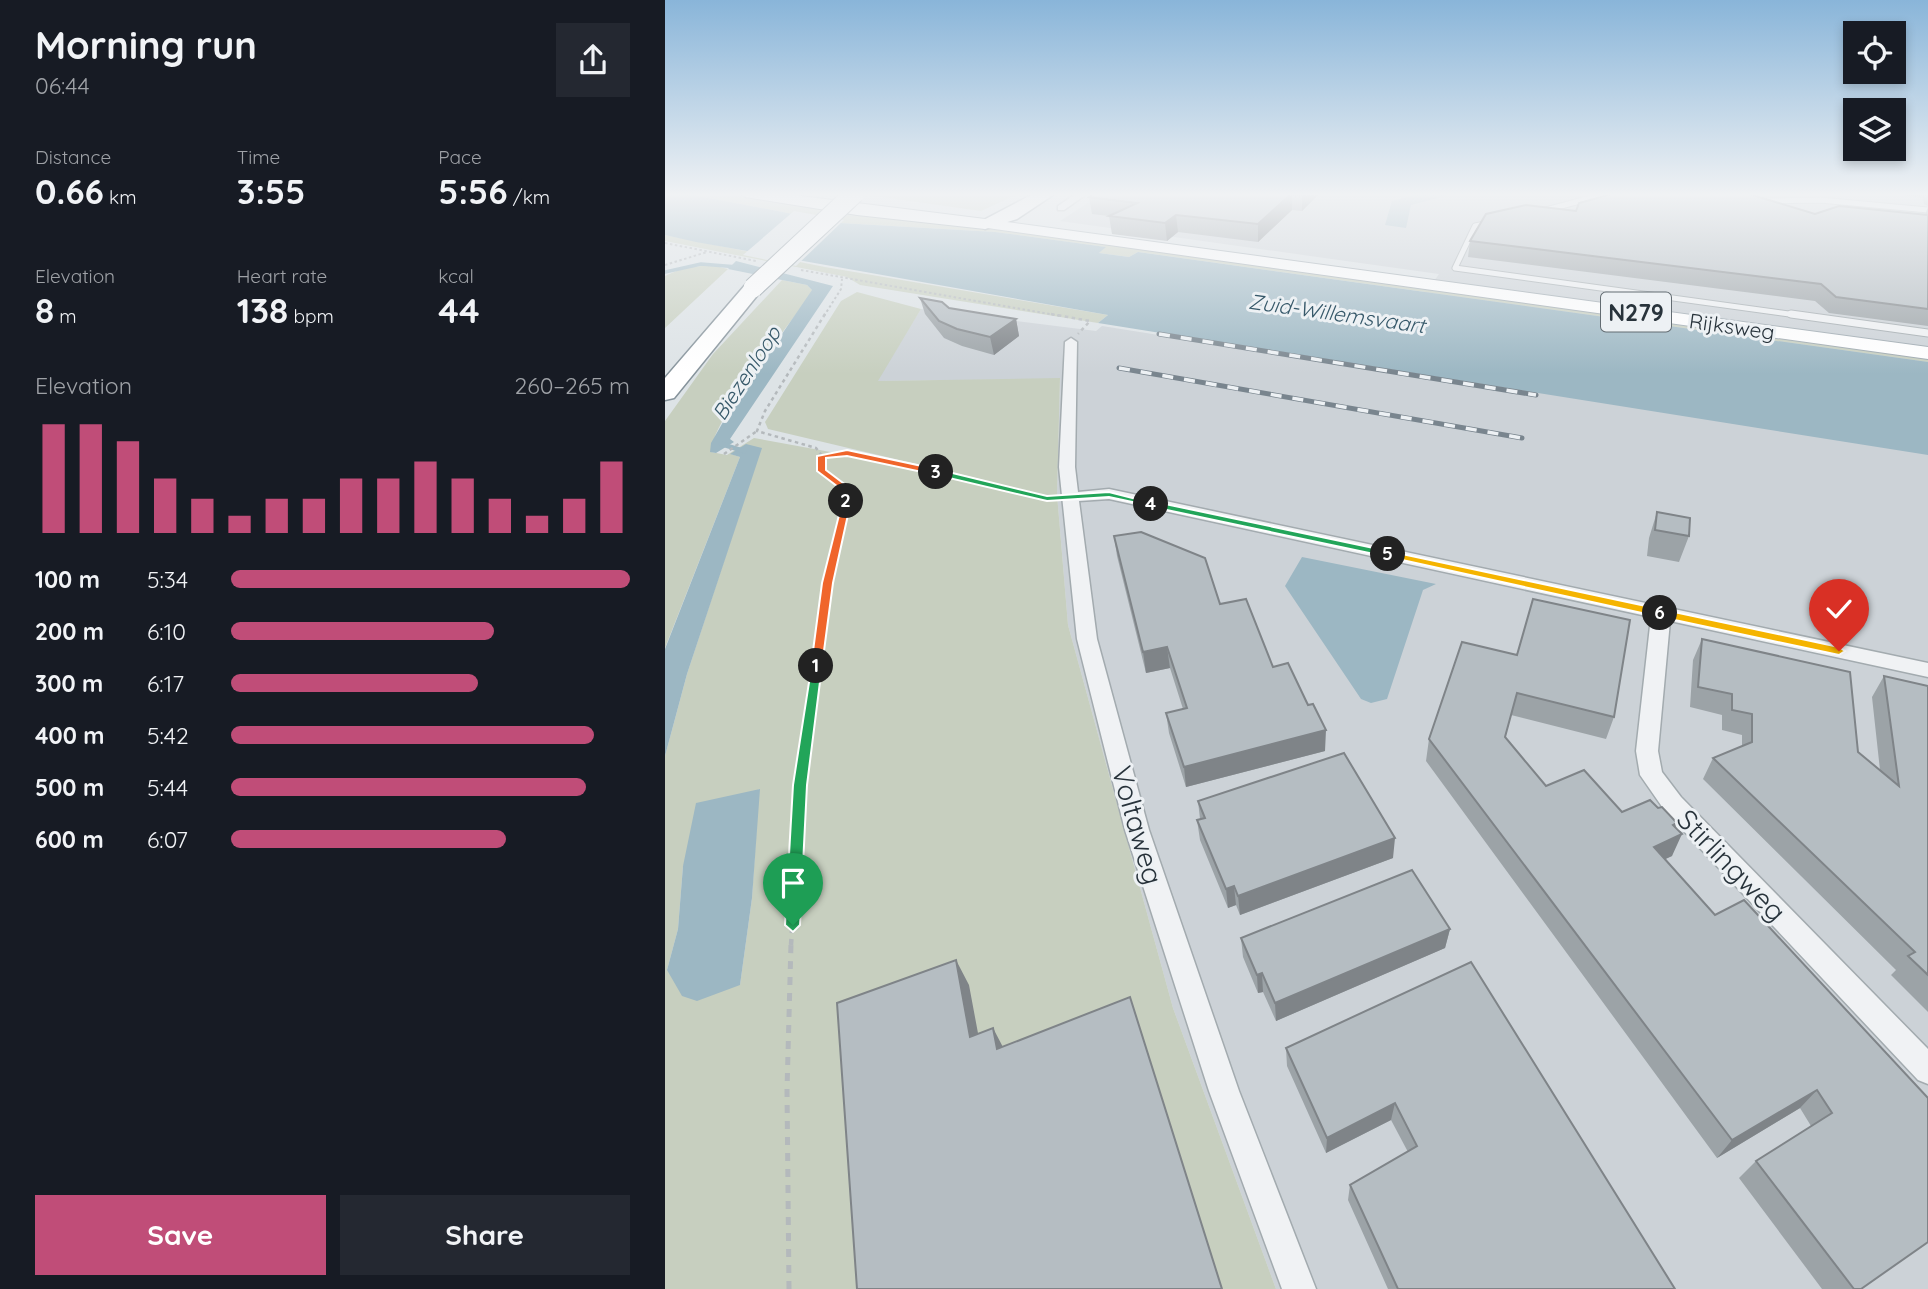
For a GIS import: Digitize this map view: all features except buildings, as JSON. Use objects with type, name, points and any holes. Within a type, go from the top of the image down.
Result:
[{"type":"highway","points":[[665,393],[743,286],[776,253]]},
{"type":"highway","points":[[701,317],[786,253]]},
{"type":"main road","name":"Rijksweg","points":[[1225,253],[1928,353]]},
{"type":"main road","name":"Rijksweg","points":[[1240,253],[1928,345]]},
{"type":"street","name":"Voltaweg","points":[[1071,342],[1067,467],[1087,639],[1137,830],[1224,1091],[1300,1289]]},
{"type":"street","points":[[1070,497],[1109,494],[1928,670]]},
{"type":"street","name":"Stirlingweg","points":[[1661,613],[1647,751],[1651,775],[1673,804],[1928,1070]]},
{"type":"lane","points":[[1462,253],[1455,268],[1928,333]]},
{"type":"path","points":[[665,265],[705,253]]},
{"type":"path","points":[[725,454],[757,430],[765,411],[841,289],[842,279],[1090,321],[1071,342]]},
{"type":"path","points":[[757,430],[816,448],[822,456],[821,471],[846,489],[847,498],[828,583],[800,785],[789,995],[789,1289]]},
{"type":"path","points":[[822,456],[847,453],[869,456],[1047,499],[1070,497]]},
{"type":"shaded area","points":[[1290,253],[1928,253],[1928,1289],[1276,1289],[1173,1008],[1068,625],[1057,494],[1060,379],[876,381],[921,309],[1096,331],[1102,326],[1253,350],[1444,373],[1425,294],[1439,274]]},
{"type":"green space","points":[[726,253],[756,253],[1108,315],[1098,323],[860,285],[847,277]]},
{"type":"green space","points":[[1100,253],[1136,253],[1129,257]]},
{"type":"green space","points":[[1146,253],[1175,253],[1928,356],[1928,362]]},
{"type":"green space","points":[[711,265],[728,269],[665,328],[665,276],[683,268]]},
{"type":"green space","points":[[782,280],[807,285],[812,290],[811,294],[737,396],[715,437],[711,452],[727,455],[754,438],[984,480],[768,429],[765,422],[841,301],[857,292],[921,309],[878,381],[1060,378],[1057,494],[1068,625],[1173,1008],[1276,1289],[665,1289],[665,756],[687,674],[761,448],[731,454],[740,457],[665,648],[665,421],[713,354]],"holes":[[[759,789],[752,898],[740,985],[667,970],[678,929],[683,866]]]},
{"type":"water","name":"Zuid-Willemsvaart","points":[[759,253],[1100,253],[1129,257],[1136,253],[1146,253],[1928,362],[1928,455],[1098,323],[1108,315]]},
{"type":"water","points":[[736,261],[833,286],[730,439],[734,442],[716,453],[710,452],[711,443],[730,410],[812,290],[807,285],[728,269]]},
{"type":"water","points":[[746,444],[762,448],[687,674],[665,756],[665,649],[740,457],[730,454]]},
{"type":"water","points":[[1302,557],[1436,584],[1423,590],[1387,699],[1371,703],[1361,699],[1285,586]]},
{"type":"water","points":[[760,789],[752,898],[740,985],[697,1001],[682,996],[667,970],[678,929],[683,866],[696,803]]},
{"type":"pier","points":[[745,253],[809,253],[796,266],[743,255]]},
{"type":"waterway","name":"Biezenloop","points":[[665,272],[701,264],[738,267]]},
{"type":"waterway","name":"Biezenloop","points":[[721,444],[744,451]]},
{"type":"railway","points":[[1159,334],[1536,395]]},
{"type":"railway","points":[[1119,368],[1522,438]]},
{"type":"route","points":[[793,925],[800,785],[828,583],[847,498],[846,489],[821,471],[822,456],[847,453],[869,456],[1047,499],[1109,494],[1839,651]]}]
